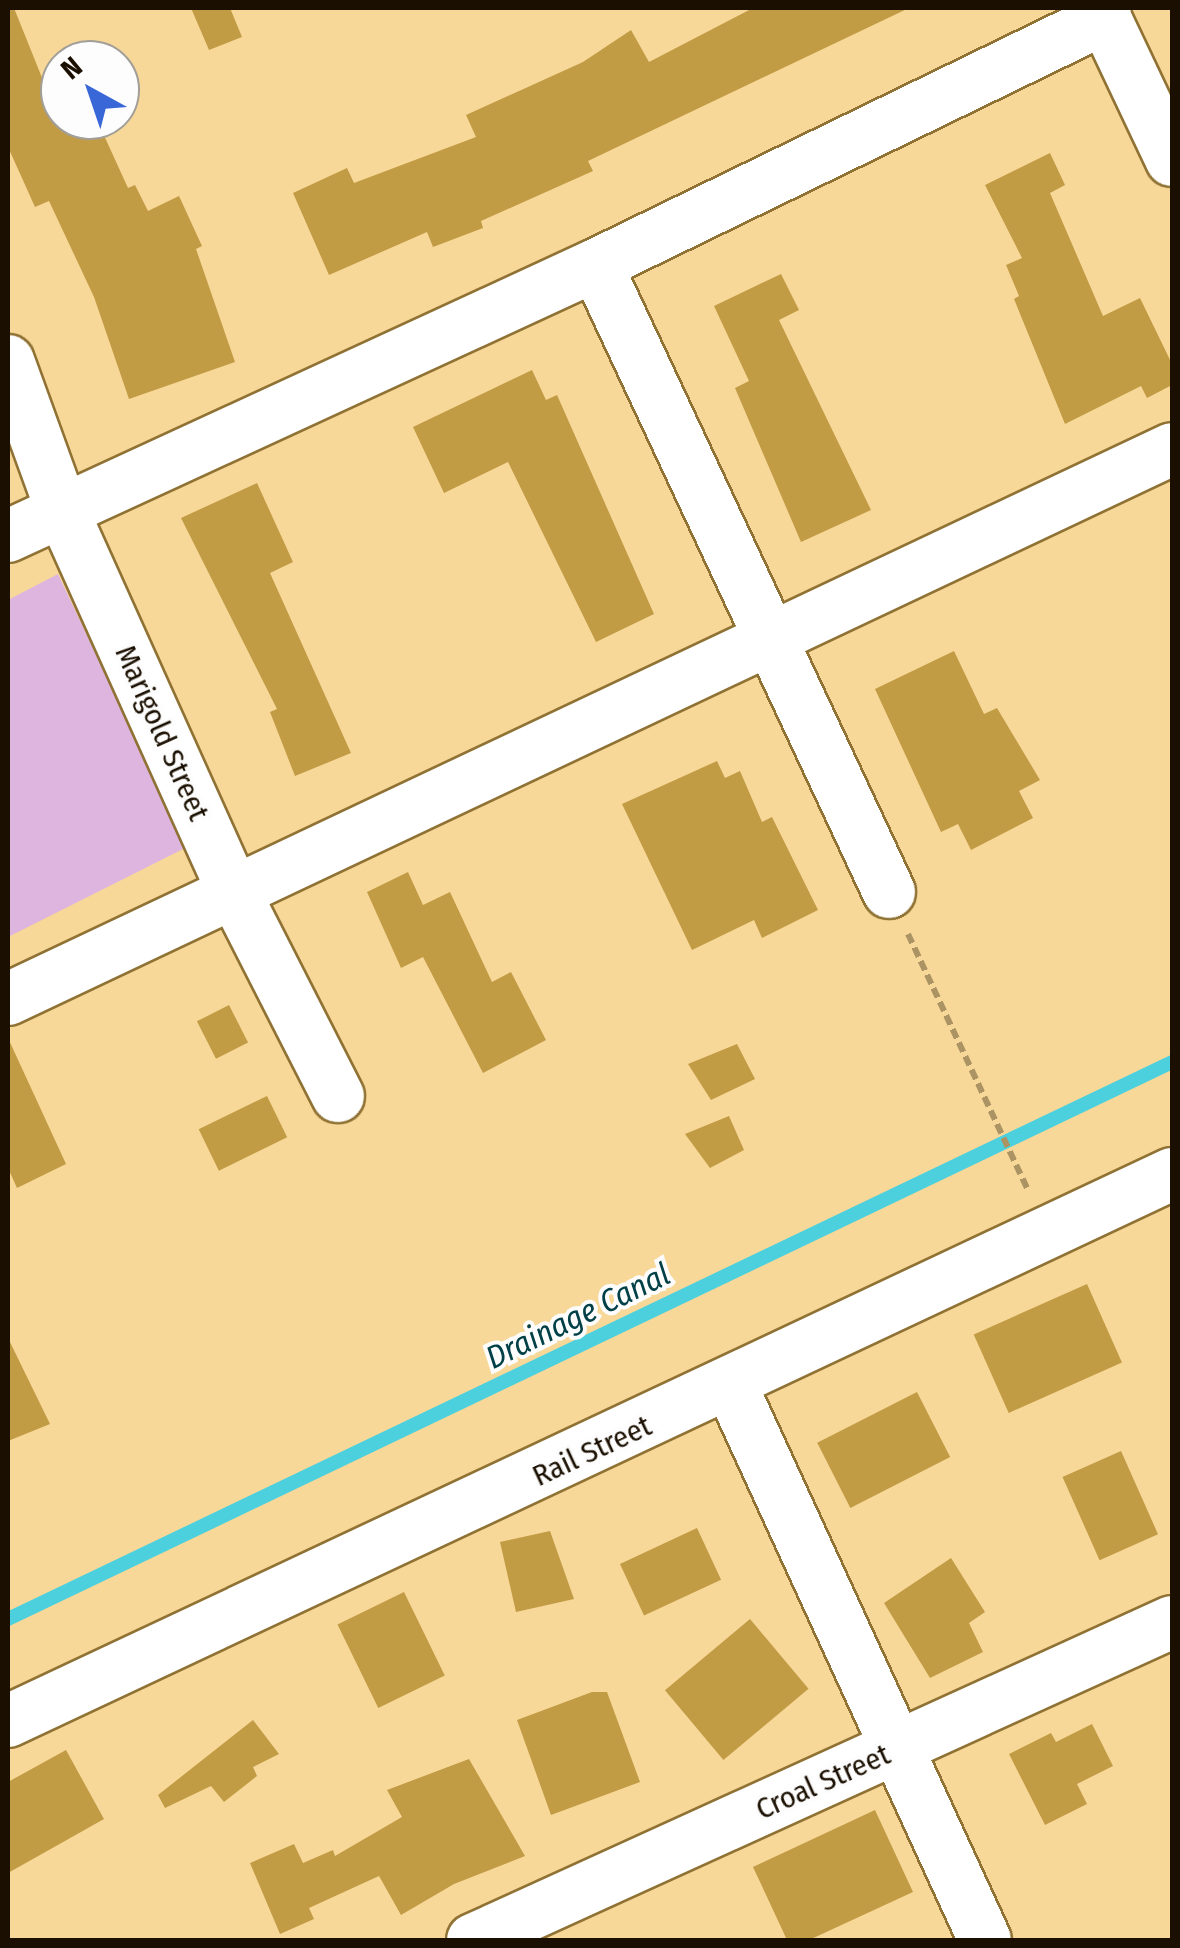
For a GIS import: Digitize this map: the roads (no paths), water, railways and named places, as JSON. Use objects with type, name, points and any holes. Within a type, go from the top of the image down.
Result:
[{"type":"street","points":[[8,536],[596,265],[1102,13],[1172,160]]},
{"type":"street","points":[[596,265],[889,892]]},
{"type":"street","name":"Marigold Street","points":[[8,361],[62,510],[234,892],[338,1096]]},
{"type":"street","points":[[8,999],[1172,448]]},
{"type":"street","name":"Rail Street","points":[[8,1721],[731,1386],[1172,1174]]},
{"type":"street","points":[[731,1386],[985,1940]]},
{"type":"street","name":"Croal Street","points":[[473,1940],[1172,1622]]},
{"type":"waterway","name":"Drainage Canal","points":[[8,1619],[1172,1062]]}]
